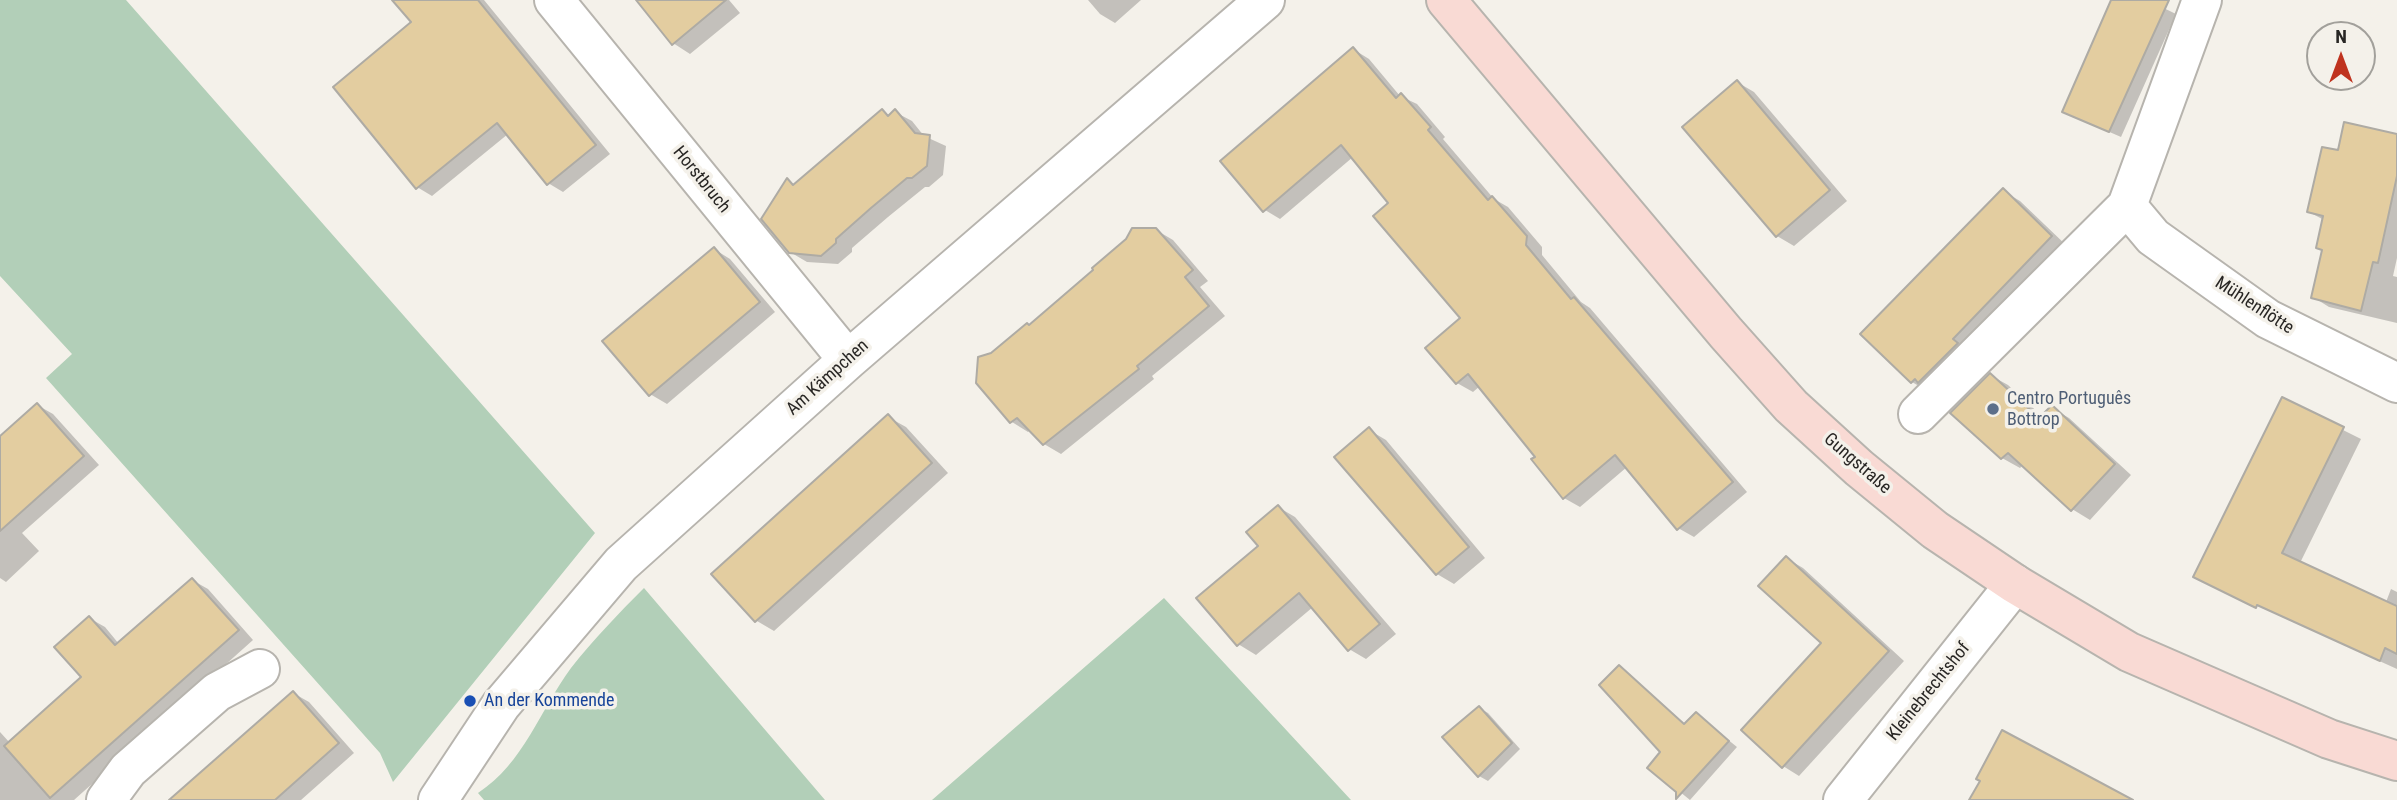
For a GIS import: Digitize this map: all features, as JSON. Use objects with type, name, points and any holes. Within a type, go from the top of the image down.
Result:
[{"type":"street","name":"Horstbruch","points":[[554,0],[848,360]]},
{"type":"street","name":"Am Kämpchen","points":[[438,800],[501,705],[621,564],[848,360],[1265,0]]},
{"type":"street","name":"Gungstraße","points":[[1446,0],[1726,333],[1791,406],[1859,468],[1935,530],[2015,584],[2129,652],[2329,739],[2397,761]]},
{"type":"street","points":[[1918,414],[2127,206],[2202,0]]},
{"type":"street","name":"Mühlenflötte","points":[[2127,206],[2153,237],[2268,319],[2397,383]]},
{"type":"street","name":"Kleinebrechtshof","points":[[1843,800],[2015,584]]},
{"type":"street","points":[[106,800],[128,770],[217,692],[260,669]]},
{"type":"green space","points":[[0,0],[126,0],[595,533],[393,782],[380,753],[46,378],[72,354],[0,276]]},
{"type":"green space","points":[[644,588],[825,800],[484,800],[478,793],[508,767],[571,668]]},
{"type":"green space","points":[[1164,598],[1351,800],[932,800]]},
{"type":"building","points":[[392,0],[478,0],[596,145],[547,185],[497,123],[416,189],[333,87],[411,22]]},
{"type":"building","points":[[636,0],[726,0],[672,45]]},
{"type":"building","points":[[2111,0],[2169,0],[2109,132],[2062,112]]},
{"type":"building","points":[[1353,47],[1396,98],[1401,93],[1431,127],[1428,130],[1488,200],[1492,196],[1527,236],[1526,245],[1571,299],[1574,297],[1733,482],[1677,530],[1615,455],[1563,499],[1531,459],[1535,457],[1468,374],[1456,384],[1425,348],[1460,318],[1373,216],[1388,203],[1341,145],[1263,212],[1220,161]]},
{"type":"building","points":[[1737,80],[1830,190],[1776,237],[1682,127]]},
{"type":"building","points":[[882,109],[888,116],[895,109],[915,133],[930,135],[927,166],[912,178],[907,178],[871,208],[821,256],[789,253],[761,219],[787,178],[793,185]]},
{"type":"building","points":[[2344,122],[2397,134],[2397,176],[2378,263],[2373,262],[2361,311],[2311,298],[2322,250],[2316,248],[2323,216],[2307,212],[2322,147],[2338,150]]},
{"type":"building","points":[[2003,188],[2052,236],[1953,339],[1958,343],[1918,383],[1915,379],[1911,383],[1860,334]]},
{"type":"building","points":[[1132,228],[1156,228],[1193,270],[1185,277],[1209,306],[1137,366],[1139,369],[1043,445],[1017,418],[1010,423],[976,383],[978,357],[991,353],[1027,323],[1029,325],[1126,239]]},
{"type":"building","points":[[714,247],[760,302],[649,396],[602,341]]},
{"type":"building","points":[[1990,373],[2039,418],[2052,405],[2115,464],[2071,511],[2008,453],[2001,459],[1950,413]]},
{"type":"building","points":[[2282,397],[2344,427],[2282,553],[2397,606],[2397,654],[2385,648],[2380,661],[2257,605],[2256,608],[2193,577]]},
{"type":"building","points":[[37,403],[84,456],[0,531],[0,436]]},
{"type":"building","points":[[888,414],[932,463],[755,622],[711,574]]},
{"type":"building","points":[[1369,427],[1469,547],[1436,575],[1334,457]]},
{"type":"building","points":[[1278,505],[1380,624],[1348,651],[1299,593],[1237,646],[1196,598],[1258,546],[1246,532]]},
{"type":"building","points":[[1786,556],[1889,651],[1782,768],[1741,730],[1821,643],[1758,586]]},
{"type":"building","points":[[192,578],[239,630],[50,798],[4,746],[81,677],[54,647],[89,616],[115,645]]},
{"type":"building","points":[[1619,665],[1684,724],[1696,712],[1729,741],[1676,799],[1676,792],[1647,768],[1660,752],[1599,685]]},
{"type":"building","points":[[293,691],[339,743],[275,800],[169,800]]},
{"type":"building","points":[[1479,706],[1512,743],[1478,777],[1442,737]]},
{"type":"building","points":[[2002,730],[2133,800],[1969,800],[1980,781],[1976,779]]},
{"type":"place","name":"Centro Português Bottrop","points":[[1993,409]]},
{"type":"place","name":"An der Kommende","points":[[470,701]]}]
